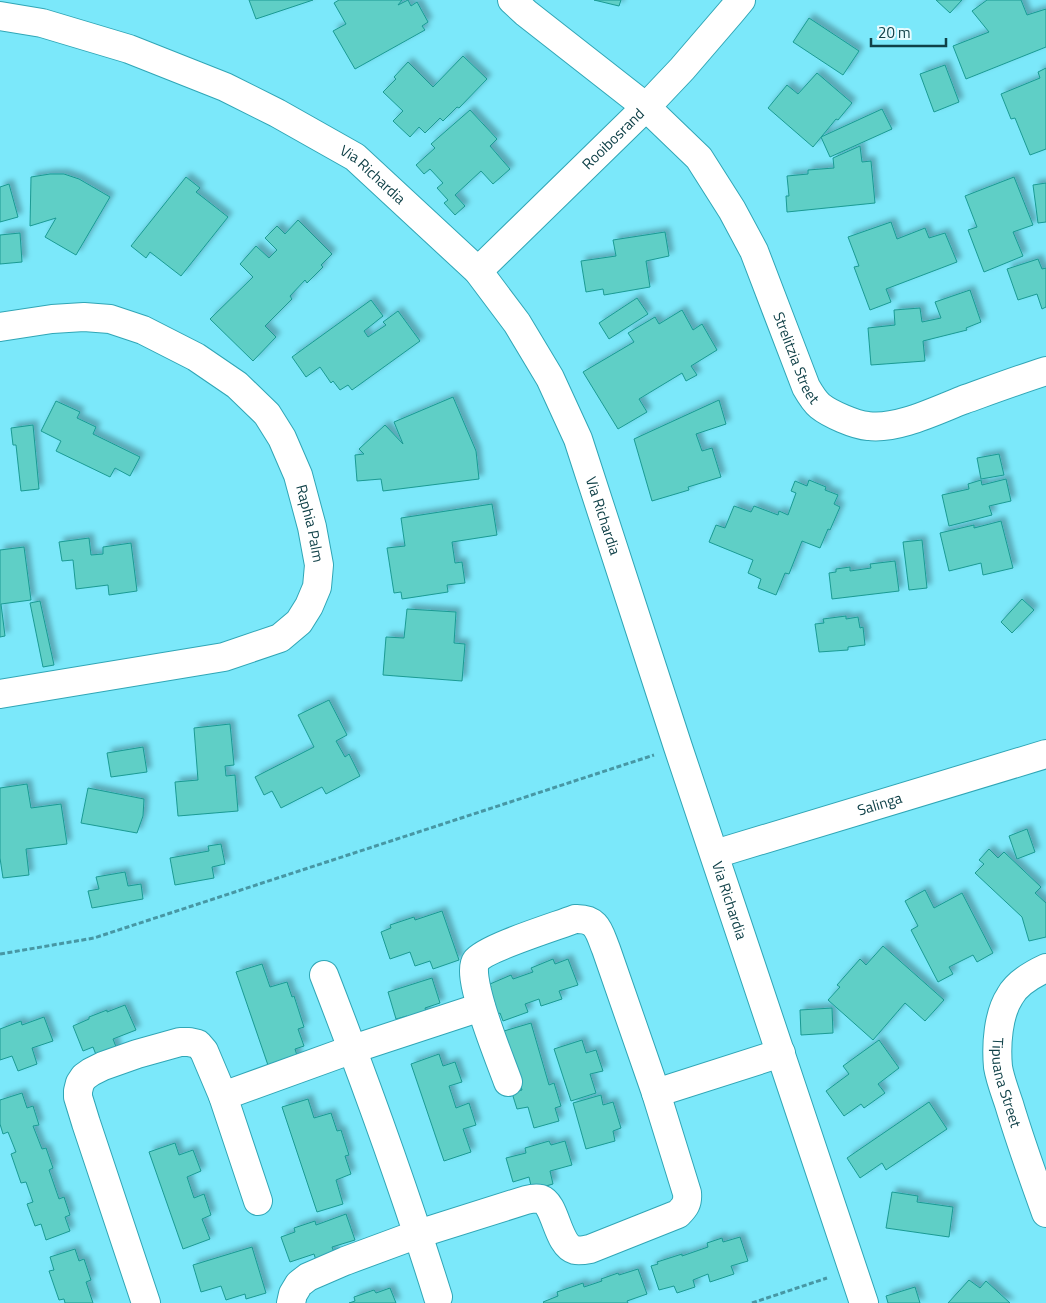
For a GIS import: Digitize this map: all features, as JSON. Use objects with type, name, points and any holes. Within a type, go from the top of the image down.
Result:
[{"type":"street","name":"Strelitzia Street","points":[[512,0],[646,107],[699,158],[732,210],[754,251],[806,387],[820,406],[852,423],[870,427],[889,425],[911,420],[1046,371]]},
{"type":"street","name":"Rooibosrand","points":[[478,271],[646,107],[682,69],[740,0]]},
{"type":"street","name":"Via Richardia","points":[[0,16],[42,23],[129,49],[225,87],[277,113],[355,157],[478,271],[517,323],[550,378],[578,439],[678,747],[864,1303]]},
{"type":"street","name":"Raphia Palm","points":[[0,328],[68,318],[110,319],[143,330],[196,357],[237,385],[267,414],[282,438],[298,474],[312,527],[319,565],[318,587],[309,606],[299,622],[280,638],[224,657],[0,694]]},
{"type":"street","name":"Salinga","points":[[715,854],[1046,754]]},
{"type":"street","points":[[291,1303],[293,1294],[299,1284],[308,1277],[344,1261],[418,1234],[526,1200],[543,1199],[548,1205],[568,1246],[574,1250],[590,1249],[678,1214],[686,1206],[688,1201],[687,1193],[656,1093],[606,949],[597,928],[591,921],[575,919],[495,948],[475,961],[473,969],[474,978],[481,1007],[508,1082]]},
{"type":"street","name":"Tipuana Street","points":[[1046,968],[1020,984],[1010,995],[1002,1013],[998,1043],[998,1068],[1018,1135],[1046,1213]]},
{"type":"street","points":[[324,975],[353,1049],[418,1234],[438,1297]]},
{"type":"street","points":[[223,1096],[353,1049],[481,1007]]},
{"type":"street","points":[[146,1303],[78,1097],[80,1083],[84,1077],[103,1066],[137,1054],[180,1042],[198,1044],[204,1051],[223,1096],[258,1202]]},
{"type":"street","points":[[656,1093],[781,1053]]},
{"type":"path","points":[[0,954],[94,938],[678,747]]},
{"type":"path","points":[[752,1303],[853,1270]]},
{"type":"building","points":[[249,0],[313,0],[256,19]]},
{"type":"building","points":[[339,0],[402,0],[398,5],[408,0],[411,6],[417,2],[428,22],[422,26],[425,30],[355,69],[333,31],[346,24],[334,3]]},
{"type":"building","points":[[594,0],[621,0],[619,6]]},
{"type":"building","points":[[936,0],[962,0],[950,13]]},
{"type":"building","points":[[987,0],[1021,0],[1027,15],[1046,9],[1046,47],[966,79],[953,46],[989,32],[972,11]]},
{"type":"building","points":[[809,18],[859,51],[843,75],[793,42]]},
{"type":"building","points":[[463,56],[487,79],[459,108],[457,107],[443,121],[440,118],[425,133],[419,127],[410,137],[393,121],[403,111],[383,92],[396,79],[394,77],[408,62],[433,87]]},
{"type":"building","points":[[945,65],[959,102],[934,112],[920,74]]},
{"type":"building","points":[[1046,68],[1046,149],[1030,155],[1015,118],[1011,119],[1001,94],[1040,78],[1038,72]]},
{"type":"building","points":[[817,73],[852,103],[813,147],[768,108],[787,85],[798,94]]},
{"type":"building","points":[[882,109],[892,129],[830,157],[821,137]]},
{"type":"building","points":[[470,110],[497,139],[490,146],[510,169],[493,184],[481,171],[455,195],[465,206],[455,215],[444,203],[448,200],[437,188],[443,183],[430,169],[424,174],[416,165],[435,148],[431,144]]},
{"type":"building","points":[[860,146],[862,162],[871,161],[875,203],[787,212],[786,196],[789,196],[787,176],[808,174],[808,170],[834,168],[833,158]]},
{"type":"building","points":[[64,174],[79,179],[110,197],[76,255],[45,237],[56,218],[30,226],[31,177]]},
{"type":"building","points":[[186,177],[200,188],[196,192],[228,217],[181,276],[150,252],[146,258],[131,246]]},
{"type":"building","points":[[1014,177],[1033,225],[1013,232],[1023,256],[984,272],[968,230],[977,227],[965,196]]},
{"type":"building","points":[[1046,183],[1046,222],[1038,223],[1033,185]]},
{"type":"building","points":[[9,184],[18,217],[0,222],[0,187]]},
{"type":"building","points":[[298,220],[332,254],[321,265],[323,267],[307,283],[305,280],[290,296],[292,299],[265,326],[276,337],[253,361],[210,319],[253,277],[240,264],[256,246],[269,258],[277,250],[265,238],[277,226],[285,234]]},
{"type":"building","points":[[891,222],[897,239],[925,228],[929,238],[945,233],[957,262],[886,289],[891,302],[870,310],[854,267],[859,266],[848,237]]},
{"type":"building","points":[[665,232],[669,256],[646,261],[650,287],[604,295],[603,289],[586,292],[581,261],[616,256],[613,240]]},
{"type":"building","points":[[20,233],[22,262],[0,264],[0,235]]},
{"type":"building","points":[[1038,259],[1042,269],[1046,268],[1046,307],[1042,309],[1037,294],[1018,300],[1007,269]]},
{"type":"building","points":[[970,290],[981,322],[966,328],[967,330],[923,341],[925,361],[871,365],[868,328],[895,325],[894,310],[920,308],[922,322],[941,318],[935,302]]},
{"type":"building","points":[[637,298],[648,314],[609,339],[599,323]]},
{"type":"building","points":[[371,300],[383,316],[364,331],[368,337],[386,325],[383,322],[398,311],[420,341],[352,390],[348,385],[340,390],[333,381],[331,383],[320,367],[306,377],[292,357]]},
{"type":"building","points":[[682,310],[693,330],[702,324],[717,350],[691,366],[697,375],[686,381],[682,373],[639,399],[647,412],[618,429],[583,372],[634,342],[628,333],[655,317],[659,324]]},
{"type":"building","points":[[453,397],[476,451],[479,479],[383,491],[381,479],[357,481],[355,455],[364,454],[359,449],[385,425],[403,444],[394,422]]},
{"type":"building","points":[[719,400],[726,424],[696,434],[702,451],[712,448],[721,477],[688,487],[689,490],[652,501],[634,439]]},
{"type":"building","points":[[56,401],[80,412],[77,418],[96,427],[93,434],[140,457],[130,476],[115,468],[110,477],[56,451],[61,441],[41,431]]},
{"type":"building","points":[[33,425],[39,489],[21,491],[16,445],[13,445],[11,428]]},
{"type":"building","points":[[999,454],[1004,475],[981,479],[977,458]]},
{"type":"building","points":[[1006,479],[1011,501],[989,506],[992,515],[949,526],[942,495],[969,489],[968,484],[981,480],[982,485]]},
{"type":"building","points":[[809,480],[826,487],[825,490],[838,495],[834,504],[840,507],[820,548],[802,541],[789,574],[785,573],[776,595],[758,588],[761,579],[748,573],[753,560],[709,542],[716,525],[725,528],[734,506],[751,512],[754,506],[778,515],[779,511],[788,515],[796,493],[791,491],[795,481],[807,486]]},
{"type":"building","points":[[492,504],[497,535],[452,542],[455,563],[462,562],[465,583],[447,585],[448,592],[402,599],[401,592],[394,593],[387,548],[405,546],[401,518]]},
{"type":"building","points":[[1001,521],[1013,568],[983,575],[981,563],[949,571],[940,533],[974,525],[974,528]]},
{"type":"building","points":[[89,538],[91,555],[103,554],[103,547],[131,543],[137,591],[109,595],[108,585],[76,589],[73,560],[62,561],[59,542]]},
{"type":"building","points":[[922,540],[927,588],[909,590],[903,542]]},
{"type":"building","points":[[24,547],[31,600],[1,604],[5,636],[0,637],[0,550]]},
{"type":"building","points":[[895,561],[899,591],[832,599],[829,573],[836,572],[836,569],[850,567],[850,571],[871,568],[870,564]]},
{"type":"building","points":[[1022,599],[1034,610],[1012,633],[1001,622]]},
{"type":"building","points":[[40,601],[54,665],[43,667],[30,603]]},
{"type":"building","points":[[407,609],[456,612],[454,643],[465,644],[462,681],[383,675],[386,637],[404,638]]},
{"type":"building","points":[[846,616],[846,619],[858,617],[860,628],[863,627],[865,645],[848,647],[848,650],[819,652],[815,624],[824,623],[823,619]]},
{"type":"building","points":[[329,700],[347,735],[336,741],[345,757],[349,754],[360,776],[326,794],[322,787],[281,808],[272,791],[264,795],[255,777],[314,747],[298,715]]},
{"type":"building","points":[[230,724],[234,765],[225,766],[226,776],[235,775],[238,811],[178,816],[175,782],[198,780],[194,728]]},
{"type":"building","points":[[143,747],[147,772],[111,777],[107,753]]},
{"type":"building","points":[[27,784],[31,808],[61,804],[67,844],[26,849],[29,875],[3,878],[0,858],[0,788]]},
{"type":"building","points":[[88,788],[144,799],[143,816],[137,833],[81,823]]},
{"type":"building","points":[[1027,829],[1035,852],[1017,859],[1009,836]]},
{"type":"building","points":[[221,844],[225,864],[212,867],[214,878],[175,885],[170,858],[209,851],[208,846]]},
{"type":"building","points":[[989,849],[998,858],[1004,852],[1041,887],[1035,893],[1046,903],[1046,937],[1029,941],[1022,917],[975,873],[984,864],[979,860]]},
{"type":"building","points":[[125,872],[128,886],[141,884],[143,899],[92,908],[88,891],[99,889],[96,877]]},
{"type":"building","points":[[925,890],[934,908],[962,893],[993,953],[977,962],[973,955],[949,967],[953,974],[938,982],[911,930],[918,926],[905,901]]},
{"type":"building","points":[[442,911],[459,960],[433,969],[430,961],[415,966],[410,952],[390,959],[381,932],[391,928],[390,925],[414,917],[415,920]]},
{"type":"building","points":[[883,946],[944,1000],[925,1021],[905,1003],[873,1040],[828,1000],[840,987],[837,985],[860,959],[866,965]]},
{"type":"building","points":[[553,959],[555,964],[568,959],[578,985],[559,991],[562,999],[541,1006],[539,999],[525,1004],[528,1012],[503,1021],[500,1013],[491,1017],[481,991],[491,987],[490,984],[511,975],[513,979],[533,972],[531,968]]},
{"type":"building","points":[[262,964],[270,987],[287,982],[292,997],[294,996],[304,1027],[298,1029],[304,1046],[295,1049],[300,1065],[271,1074],[236,972]]},
{"type":"building","points":[[432,978],[440,1003],[425,1008],[428,1019],[410,1025],[407,1016],[396,1019],[388,992]]},
{"type":"building","points":[[125,1005],[136,1030],[113,1039],[118,1052],[98,1060],[93,1047],[83,1051],[73,1026],[89,1019],[89,1017]]},
{"type":"building","points":[[832,1008],[833,1033],[801,1035],[800,1010]]},
{"type":"building","points":[[44,1017],[53,1041],[32,1048],[37,1064],[18,1071],[12,1056],[0,1060],[0,1029],[21,1021],[22,1025]]},
{"type":"building","points":[[531,1023],[549,1085],[554,1083],[561,1106],[555,1108],[559,1121],[534,1128],[528,1107],[517,1109],[512,1093],[522,1090],[504,1031]]},
{"type":"building","points":[[582,1040],[586,1053],[596,1050],[603,1071],[590,1074],[596,1093],[571,1101],[554,1049]]},
{"type":"building","points":[[879,1040],[899,1068],[878,1084],[885,1093],[864,1108],[861,1104],[844,1116],[826,1091],[849,1074],[843,1066]]},
{"type":"building","points":[[439,1054],[443,1066],[455,1062],[462,1082],[449,1086],[456,1108],[469,1103],[476,1125],[463,1129],[471,1152],[444,1161],[411,1064]]},
{"type":"building","points":[[22,1093],[27,1108],[33,1106],[39,1125],[33,1126],[42,1149],[46,1148],[53,1168],[49,1170],[59,1199],[64,1197],[70,1215],[65,1217],[70,1231],[46,1240],[41,1224],[35,1226],[27,1204],[33,1202],[26,1182],[21,1183],[11,1154],[16,1152],[8,1132],[3,1134],[0,1124],[0,1100]]},
{"type":"building","points":[[601,1095],[603,1105],[613,1102],[621,1128],[613,1131],[615,1141],[586,1149],[573,1103]]},
{"type":"building","points":[[308,1099],[314,1118],[331,1113],[337,1131],[341,1130],[349,1155],[345,1156],[351,1174],[336,1180],[343,1204],[317,1212],[282,1107]]},
{"type":"building","points":[[929,1102],[947,1129],[886,1170],[882,1163],[860,1178],[847,1158]]},
{"type":"building","points":[[549,1141],[551,1145],[565,1141],[572,1165],[550,1171],[553,1184],[532,1190],[529,1177],[513,1182],[506,1158],[526,1153],[525,1148]]},
{"type":"building","points":[[175,1143],[179,1155],[193,1150],[201,1171],[187,1177],[194,1198],[204,1194],[211,1215],[202,1219],[210,1239],[183,1249],[149,1152]]},
{"type":"building","points":[[892,1192],[918,1196],[917,1202],[953,1207],[949,1237],[886,1228]]},
{"type":"building","points":[[346,1214],[355,1240],[332,1247],[337,1260],[318,1267],[314,1254],[290,1262],[281,1237],[295,1232],[294,1228],[315,1221],[316,1225]]},
{"type":"building","points":[[740,1237],[748,1261],[731,1266],[734,1274],[710,1282],[708,1274],[693,1280],[695,1287],[677,1293],[674,1286],[659,1290],[651,1266],[658,1264],[657,1262],[708,1247],[707,1243],[722,1238],[723,1242]]},
{"type":"building","points":[[252,1247],[266,1293],[246,1299],[245,1294],[226,1300],[221,1286],[201,1292],[193,1265]]},
{"type":"building","points":[[75,1249],[79,1261],[84,1259],[91,1280],[86,1282],[93,1303],[65,1303],[64,1299],[59,1300],[49,1271],[54,1270],[50,1257]]},
{"type":"building","points":[[638,1269],[647,1294],[627,1301],[628,1303],[543,1302],[558,1296],[557,1292],[583,1283],[584,1287],[618,1273],[619,1275]]},
{"type":"building","points":[[969,1280],[980,1288],[986,1281],[1010,1303],[948,1303]]},
{"type":"building","points":[[915,1287],[920,1303],[888,1303],[886,1296]]},
{"type":"building","points":[[390,1288],[396,1303],[349,1303],[355,1301],[354,1297],[374,1290],[376,1293]]}]
